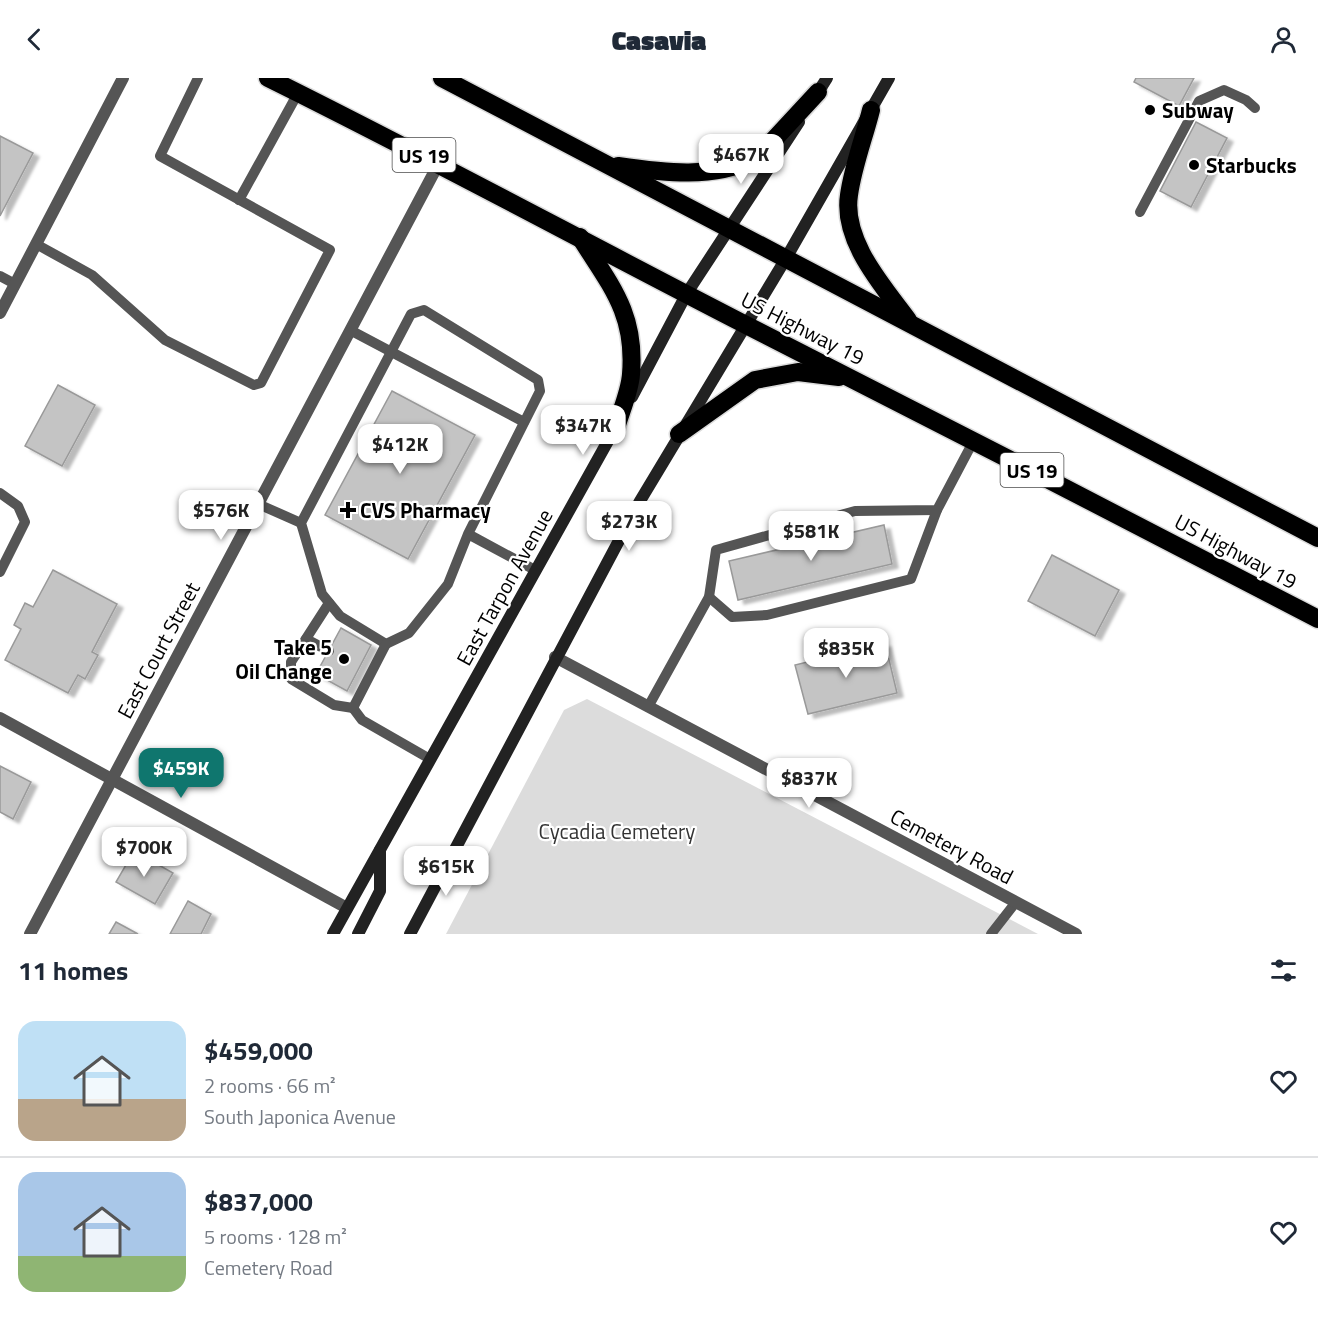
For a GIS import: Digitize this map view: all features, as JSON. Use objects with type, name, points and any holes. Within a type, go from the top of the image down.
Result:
[{"type":"highway","name":"US Highway 19","points":[[268,78],[439,163],[745,325],[974,440],[1318,619]]},
{"type":"highway","points":[[441,78],[1318,538]]},
{"type":"highway","points":[[607,165],[697,174],[745,163],[757,158],[823,85]]},
{"type":"highway","points":[[871,110],[848,196],[852,229],[868,264],[911,324]]},
{"type":"highway","points":[[579,236],[618,297],[631,330],[631,376],[615,428]]},
{"type":"highway","points":[[679,434],[755,380],[798,372],[853,379]]},
{"type":"main road","points":[[410,934],[555,657],[679,434],[785,260],[890,78]]},
{"type":"main road","name":"East Tarpon Avenue","points":[[333,934],[615,428],[687,293],[823,85]]},
{"type":"main road","points":[[358,934],[380,891],[380,849]]},
{"type":"street","points":[[0,313],[123,78]]},
{"type":"street","name":"East Court Street","points":[[30,934],[439,163]]},
{"type":"street","name":"Cemetery Road","points":[[555,657],[1076,934]]},
{"type":"street","points":[[0,718],[347,908]]},
{"type":"lane","points":[[36,244],[92,275],[165,340],[254,385],[261,383],[330,250],[160,156],[198,78]]},
{"type":"lane","points":[[1140,212],[1199,101],[1224,90],[1246,100],[1255,108]]},
{"type":"lane","points":[[239,200],[298,93]]},
{"type":"lane","points":[[0,276],[15,284]]},
{"type":"lane","points":[[353,708],[386,644],[410,633],[448,584],[468,534],[540,391],[538,380],[424,310],[411,314],[301,523],[322,594],[340,616],[386,644]]},
{"type":"lane","points":[[350,330],[525,422]]},
{"type":"lane","points":[[709,597],[732,617],[767,615],[911,579],[937,510],[974,440]]},
{"type":"lane","points":[[0,493],[18,506],[25,522],[0,572]]},
{"type":"lane","points":[[258,504],[301,523]]},
{"type":"lane","points":[[648,707],[709,597],[716,550],[855,511],[937,510]]},
{"type":"lane","points":[[468,534],[535,570]]},
{"type":"lane","points":[[329,603],[291,662],[291,679],[334,705],[353,708],[362,720],[430,759]]},
{"type":"lane","points":[[306,639],[329,651]]},
{"type":"lane","points":[[360,667],[371,673]]},
{"type":"lane","points":[[991,934],[1016,902]]},
{"type":"green space","name":"Cycadia Cemetery","points":[[587,699],[1038,934],[446,934],[564,710]]},
{"type":"building","points":[[1136,78],[1194,78],[1179,106],[1134,82]]},
{"type":"building","name":"Starbucks","points":[[1196,122],[1227,138],[1191,207],[1160,191]]},
{"type":"building","points":[[0,136],[33,153],[0,216]]},
{"type":"building","points":[[58,385],[95,405],[62,466],[25,446]]},
{"type":"building","name":"CVS Pharmacy","points":[[392,391],[475,435],[408,559],[325,515]]},
{"type":"building","points":[[884,525],[892,564],[738,600],[729,561]]},
{"type":"building","points":[[1052,555],[1119,590],[1095,636],[1028,601]]},
{"type":"building","points":[[53,570],[117,604],[92,652],[98,655],[85,679],[78,675],[68,693],[5,660],[21,629],[14,625],[25,603],[33,607]]},
{"type":"building","name":"Take 5 Oil Change","points":[[341,628],[371,645],[347,691],[316,674]]},
{"type":"building","points":[[885,643],[897,693],[808,714],[795,665]]},
{"type":"building","points":[[0,766],[31,782],[13,819],[0,812]]},
{"type":"building","points":[[134,851],[173,873],[155,904],[116,882]]},
{"type":"building","points":[[188,901],[211,914],[201,934],[170,934]]},
{"type":"building","points":[[116,922],[138,934],[109,934]]},
{"type":"place","name":"Subway","points":[[1150,110]]},
{"type":"place","name":"Starbucks","points":[[1194,165]]},
{"type":"place","name":"CVS Pharmacy","points":[[348,510]]},
{"type":"place","name":"Take 5 Oil Change","points":[[344,659]]}]
